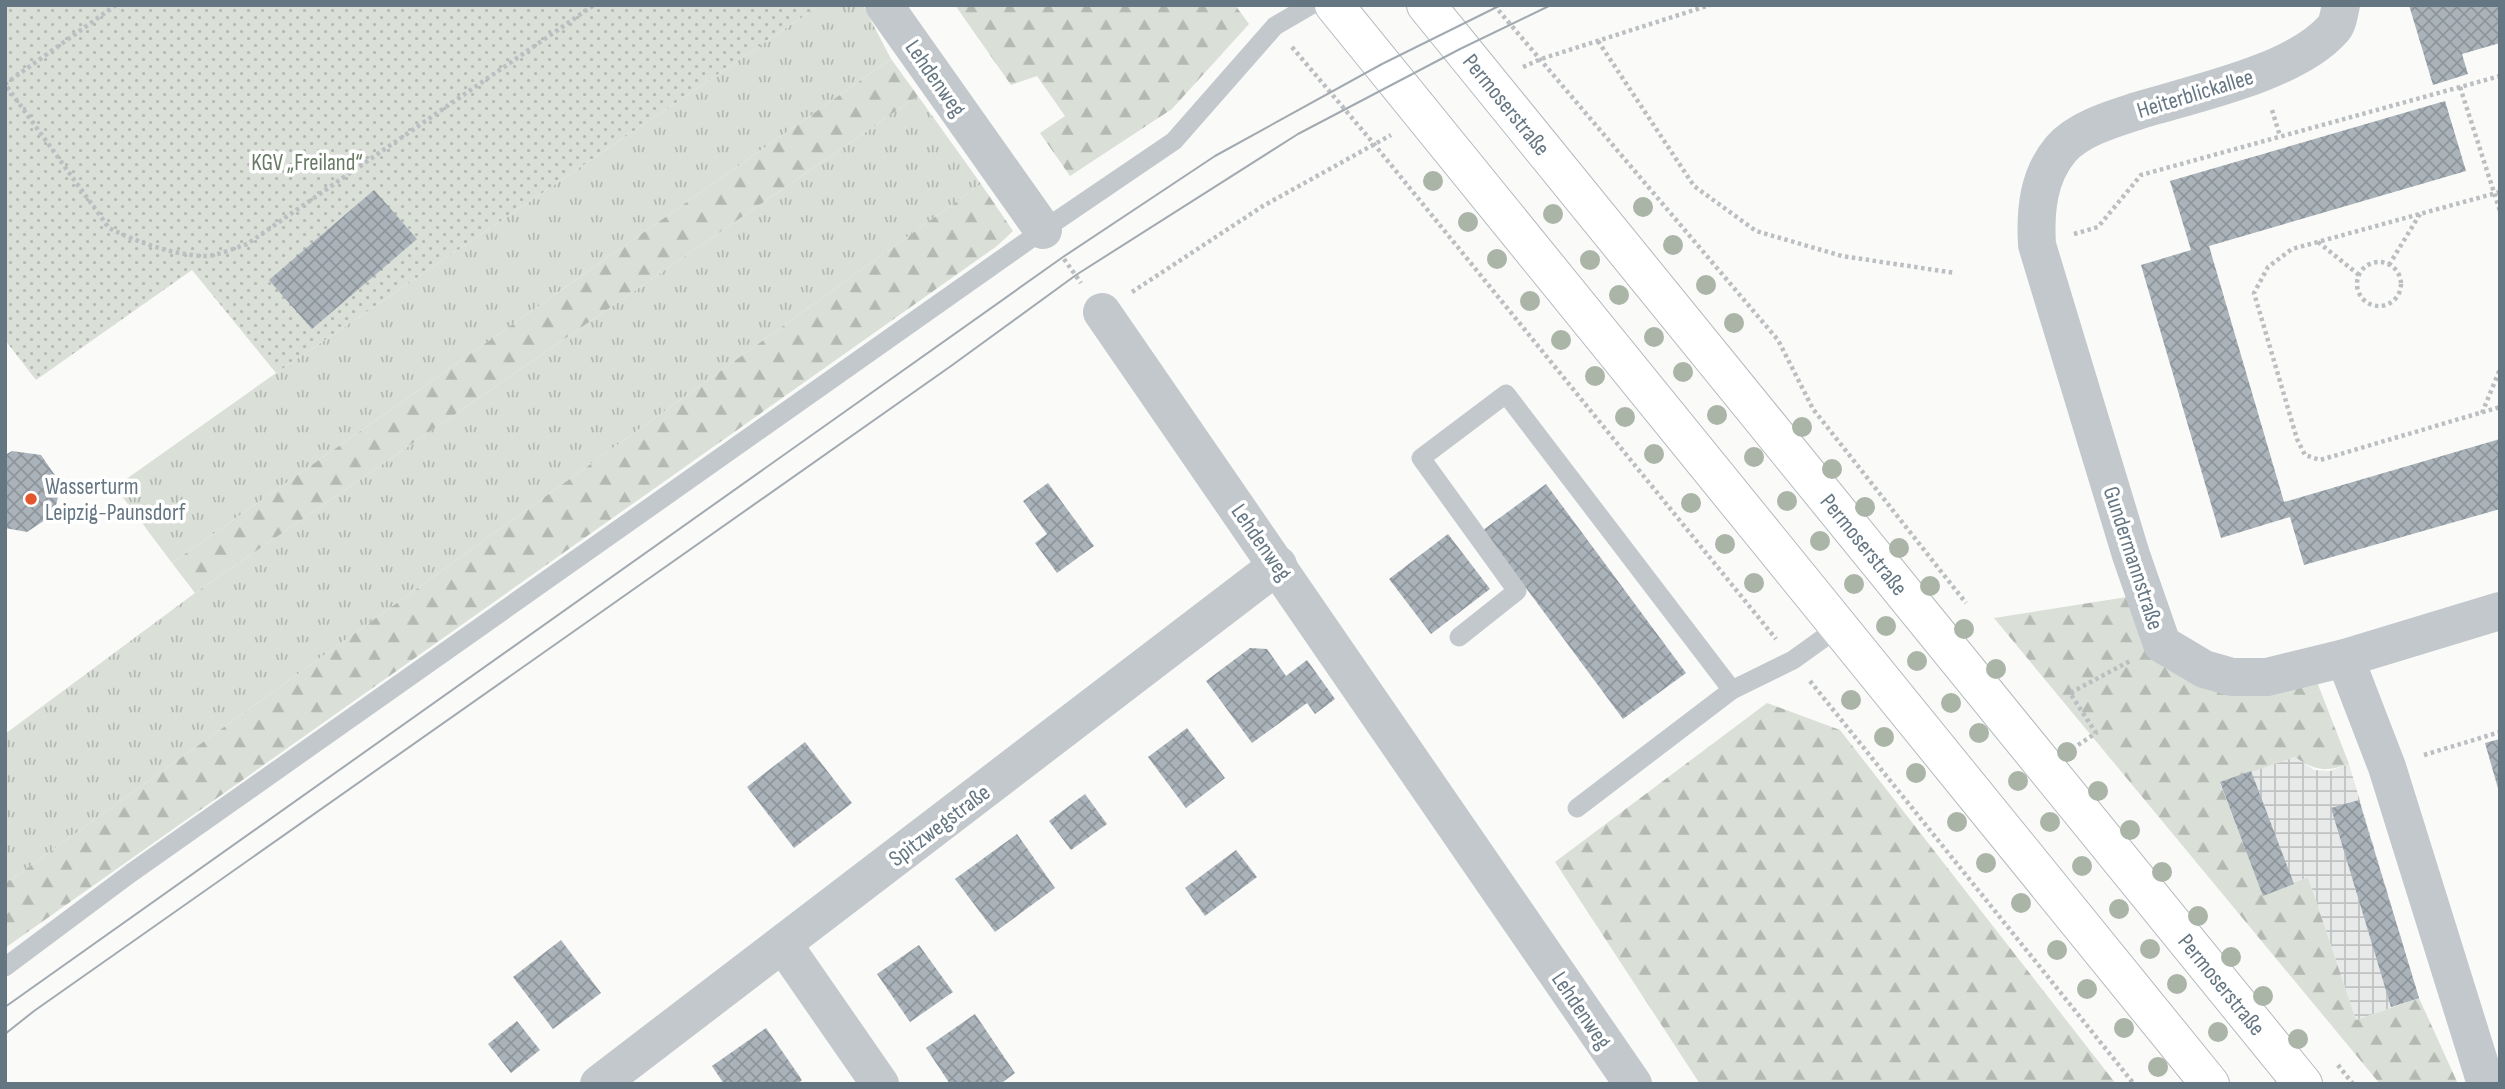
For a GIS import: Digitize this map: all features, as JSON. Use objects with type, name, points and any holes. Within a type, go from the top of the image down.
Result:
[{"type":"main road","points":[[1334,5],[2210,1084]]},
{"type":"main road","name":"Permoserstraße","points":[[1426,5],[2303,1084]]},
{"type":"street","name":"Lehdenweg","points":[[884,5],[1043,230]]},
{"type":"street","name":"Heiterblickallee","points":[[2043,177],[2061,148],[2078,135],[2112,119],[2298,58],[2334,29],[2341,5]]},
{"type":"street","name":"Gundermannstraße","points":[[2043,177],[2037,210],[2037,245],[2131,555],[2162,644],[2204,669],[2232,677],[2267,677],[2345,658],[2500,611]]},
{"type":"street","name":"Lehdenweg","points":[[1102,312],[1633,1084]]},
{"type":"street","name":"Spitzwegstraße","points":[[599,1084],[1278,565]]},
{"type":"street","points":[[2345,658],[2387,767],[2486,1084]]},
{"type":"street","points":[[783,944],[880,1084]]},
{"type":"lane","points":[[5,967],[131,873],[1043,230],[1174,141],[1275,26],[1311,5]]},
{"type":"lane","points":[[1459,637],[1517,591],[1421,458],[1506,394],[1732,690]]},
{"type":"lane","points":[[1577,808],[1732,690],[1793,660],[1839,627]]},
{"type":"path","points":[[116,5],[5,84],[109,228],[131,239],[163,249],[206,256],[247,244],[594,5]]},
{"type":"path","points":[[1493,5],[1778,340],[1813,409],[1967,604]]},
{"type":"path","points":[[1541,59],[1710,5]]},
{"type":"path","points":[[1275,26],[1793,660],[2134,1084]]},
{"type":"path","points":[[1598,41],[1694,186],[1756,231],[1842,256],[1955,273]]},
{"type":"path","points":[[2037,245],[2098,227],[2141,174],[2500,76]]},
{"type":"path","points":[[2460,87],[2497,192],[2500,211]]},
{"type":"path","points":[[1043,230],[1102,312],[1263,206],[1374,144]]},
{"type":"path","points":[[2497,192],[2292,249],[2268,267],[2254,293],[2297,439],[2305,455],[2320,460],[2500,407]]},
{"type":"path","points":[[2389,265],[2420,214]]},
{"type":"path","points":[[2318,242],[2359,275]]},
{"type":"path","points":[[2368,265],[2389,265],[2399,275],[2401,282],[2398,296],[2387,304],[2373,305],[2366,301],[2358,290],[2359,275],[2368,265]]},
{"type":"path","points":[[2482,413],[2500,369]]},
{"type":"path","points":[[2086,755],[2078,745],[2096,733],[2070,693],[2162,644]]},
{"type":"path","points":[[2387,767],[2500,732]]},
{"type":"path","points":[[2336,1063],[2353,1084]]},
{"type":"shaded area","points":[[2295,757],[2314,770],[2330,771],[2349,764],[2419,998],[2356,1020],[2308,877],[2263,896],[2220,782]]},
{"type":"green space","name":"KGV „Freiland“","points":[[5,5],[820,5],[276,373],[192,270],[36,380],[5,340]]},
{"type":"green space","points":[[820,5],[863,5],[891,59],[172,563],[115,487],[276,373]]},
{"type":"green space","points":[[955,5],[1235,5],[1249,24],[1172,109],[1070,176],[1040,133],[1065,116],[1037,76],[1011,85]]},
{"type":"green space","points":[[891,59],[918,96],[195,593],[172,563]]},
{"type":"green space","points":[[918,96],[981,184],[5,884],[5,734],[195,593]]},
{"type":"green space","points":[[981,184],[1013,231],[997,246],[5,948],[5,884]]},
{"type":"green space","points":[[2127,597],[2214,691],[2257,696],[2317,682],[2349,764],[2321,769],[2295,757],[2220,783],[2263,895],[2308,877],[2356,1020],[2419,998],[2458,1084],[2380,1084],[1994,618]]},
{"type":"green space","points":[[1767,703],[1840,730],[2116,1084],[1700,1084],[1555,862]]},
{"type":"building","points":[[2409,5],[2500,5],[2500,43],[2462,54],[2468,74],[2433,85]]},
{"type":"building","points":[[2445,101],[2466,171],[2209,246],[2284,502],[2500,439],[2500,509],[2304,565],[2290,517],[2221,538],[2141,265],[2191,250],[2170,181]]},
{"type":"building","points":[[374,190],[417,239],[312,329],[269,280]]},
{"type":"building","name":"Wasserturm Leipzig-Paunsdorf","points":[[12,451],[41,455],[61,484],[54,514],[27,532],[5,528],[5,455]]},
{"type":"building","points":[[1048,483],[1094,546],[1057,573],[1035,543],[1047,534],[1023,501]]},
{"type":"building","points":[[1546,484],[1686,673],[1623,719],[1483,530]]},
{"type":"building","points":[[1448,534],[1490,589],[1431,634],[1389,579]]},
{"type":"building","points":[[1250,648],[1267,649],[1286,676],[1307,660],[1335,699],[1315,714],[1307,703],[1252,743],[1206,681]]},
{"type":"building","points":[[1187,728],[1225,778],[1186,808],[1148,757]]},
{"type":"building","points":[[2500,739],[2500,792],[2499,792],[2485,743]]},
{"type":"building","points":[[805,742],[852,803],[794,848],[747,787]]},
{"type":"building","points":[[2251,771],[2294,884],[2263,896],[2220,782]]},
{"type":"building","points":[[1085,794],[1107,824],[1071,850],[1049,821]]},
{"type":"building","points":[[2359,800],[2419,998],[2391,1007],[2331,808]]},
{"type":"building","points":[[1017,834],[1055,888],[995,932],[955,879]]},
{"type":"building","points":[[1236,850],[1257,877],[1205,916],[1185,888]]},
{"type":"building","points":[[561,940],[601,993],[553,1029],[513,977]]},
{"type":"building","points":[[919,945],[953,992],[910,1022],[877,974]]},
{"type":"building","points":[[975,1014],[1015,1073],[1000,1084],[950,1084],[926,1048]]},
{"type":"building","points":[[517,1021],[540,1050],[511,1073],[488,1044]]},
{"type":"building","points":[[766,1028],[802,1080],[797,1084],[724,1084],[712,1066]]},
{"type":"tram line","points":[[5,1007],[1063,257],[1215,156],[1382,64],[1501,5]]},
{"type":"tram line","points":[[5,1034],[1076,275],[1298,134],[1460,49],[1551,5]]},
{"type":"place","name":"Wasserturm Leipzig-Paunsdorf","points":[[31,499]]}]
